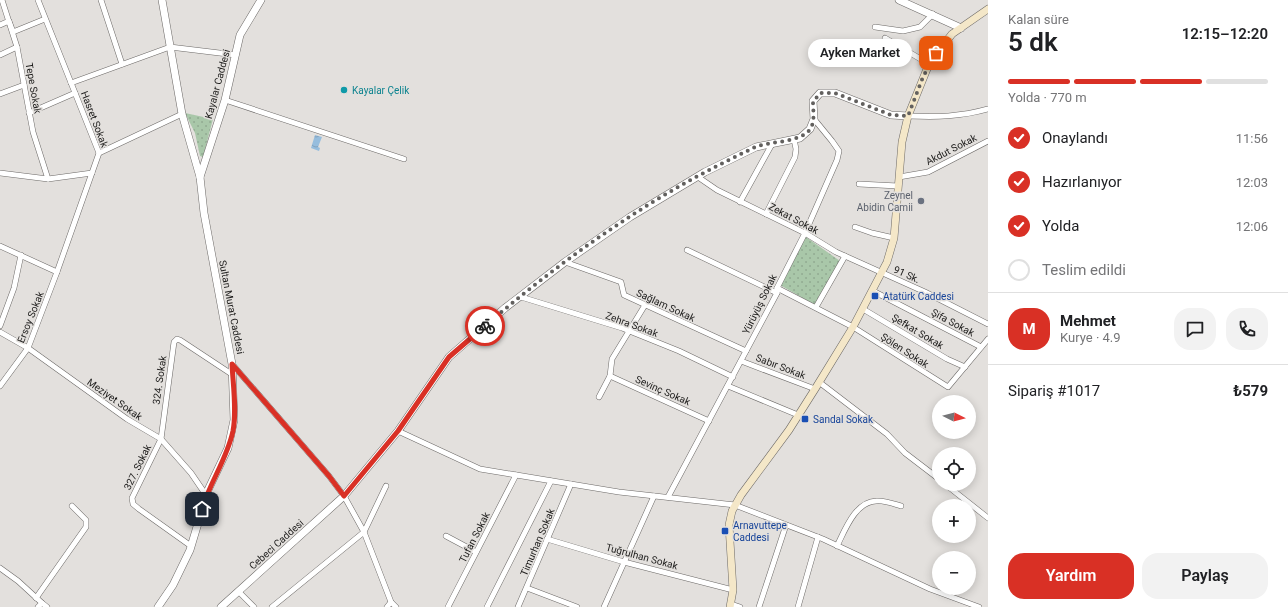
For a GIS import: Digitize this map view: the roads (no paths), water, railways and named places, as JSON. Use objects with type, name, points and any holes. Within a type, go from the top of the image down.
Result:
[{"type":"main road","points":[[730,605],[733,590],[729,525],[735,505],[798,416],[853,327],[874,291],[882,273],[894,238],[902,142],[908,116],[929,64],[952,34],[988,9]]},
{"type":"street","name":"Tepe Sokak","points":[[2,0],[18,47],[29,113],[48,179]]},
{"type":"street","name":"Hasret Sokak","points":[[38,0],[99,153],[57,272]]},
{"type":"street","points":[[101,0],[122,64]]},
{"type":"street","name":"Sultan Murat Caddesi","points":[[158,607],[176,578],[191,546],[206,495],[228,448],[233,431],[232,364],[204,212],[200,177],[182,114],[162,0]]},
{"type":"street","name":"Kayalar Caddesi","points":[[200,177],[225,100],[240,35],[261,0]]},
{"type":"street","points":[[899,0],[962,28]]},
{"type":"street","points":[[875,28],[903,31],[920,27],[933,14]]},
{"type":"street","points":[[0,25],[9,21],[13,32],[45,19]]},
{"type":"street","points":[[885,38],[929,64]]},
{"type":"street","points":[[0,55],[18,47]]},
{"type":"street","points":[[71,83],[170,47],[236,54]]},
{"type":"street","points":[[0,94],[24,85]]},
{"type":"street","points":[[29,113],[75,93]]},
{"type":"street","points":[[766,214],[795,157],[796,149],[794,139],[800,138],[810,129],[814,119],[813,102],[820,93],[835,93],[891,115],[940,117],[967,115],[988,109]]},
{"type":"street","points":[[225,100],[404,159]]},
{"type":"street","points":[[99,153],[182,114]]},
{"type":"street","name":"Yürüyüş Sokak","points":[[668,498],[733,377],[777,290],[805,233],[837,160],[839,151],[814,119]]},
{"type":"street","name":"Cebeci Caddesi","points":[[221,607],[344,496],[398,431],[449,357],[521,297],[565,262],[630,217],[698,176],[756,147],[794,139]]},
{"type":"street","name":"Akdut Sokak","points":[[898,177],[928,172],[988,141]]},
{"type":"street","points":[[740,202],[772,144]]},
{"type":"street","points":[[0,173],[48,179],[92,173]]},
{"type":"street","name":"Zekat Sokak","points":[[698,176],[717,190],[805,233],[845,256],[882,273]]},
{"type":"street","points":[[859,184],[898,186]]},
{"type":"street","points":[[854,227],[894,238]]},
{"type":"street","points":[[0,246],[57,272]]},
{"type":"street","name":"Şölen Sokak","points":[[687,250],[816,306],[853,327],[948,387],[965,366]]},
{"type":"street","points":[[0,326],[14,288],[21,255]]},
{"type":"street","points":[[816,306],[845,256]]},
{"type":"street","name":"Sağlam Sokak","points":[[565,262],[621,282],[624,295],[746,351]]},
{"type":"street","name":"Ersoy Sokak","points":[[0,386],[28,348],[57,272]]},
{"type":"street","name":"91 Sk.","points":[[882,273],[925,292],[988,324]]},
{"type":"street","name":"Şifa Sokak","points":[[874,291],[981,347]]},
{"type":"street","name":"Zehra Sokak","points":[[521,297],[628,331],[679,351],[733,377]]},
{"type":"street","points":[[599,397],[610,376],[612,359],[645,305]]},
{"type":"street","name":"Şefkat Sokak","points":[[863,309],[947,359],[965,366]]},
{"type":"street","name":"Meziyet Sokak","points":[[0,332],[28,348],[127,419],[161,440],[191,474],[206,495]]},
{"type":"street","name":"324. Sokak","points":[[161,440],[173,347],[177,339],[233,375]]},
{"type":"street","points":[[965,366],[988,339]]},
{"type":"street","name":"Sabır Sokak","points":[[741,361],[815,389]]},
{"type":"street","points":[[232,364],[329,476],[344,496],[364,532],[391,602],[396,607]]},
{"type":"street","name":"Sevinç Sokak","points":[[610,376],[709,421]]},
{"type":"street","points":[[819,382],[887,434],[905,452],[932,473]]},
{"type":"street","points":[[728,386],[798,416]]},
{"type":"street","points":[[398,431],[480,469],[668,498],[735,505],[818,537],[930,589],[979,607]]},
{"type":"street","name":"327. Sokak","points":[[161,440],[132,498],[133,504],[191,546]]},
{"type":"street","name":"Tufan Sokak","points":[[448,607],[516,475]]},
{"type":"street","points":[[486,607],[551,481]]},
{"type":"street","name":"Timurhan Sokak","points":[[518,607],[571,484]]},
{"type":"street","points":[[272,607],[364,532],[386,486]]},
{"type":"street","points":[[954,491],[988,518]]},
{"type":"street","points":[[604,607],[654,496]]},
{"type":"street","points":[[837,546],[850,521],[862,505],[877,500],[901,506]]},
{"type":"street","points":[[36,598],[86,527],[86,520],[72,506]]},
{"type":"street","points":[[759,607],[786,525]]},
{"type":"street","points":[[446,536],[476,552]]},
{"type":"street","points":[[798,607],[818,537]]},
{"type":"street","name":"Tuğrulhan Sokak","points":[[547,539],[624,562],[733,590]]},
{"type":"street","points":[[0,568],[36,598],[40,605],[47,607]]},
{"type":"street","points":[[527,588],[577,607]]},
{"type":"street","points":[[239,592],[254,607]]},
{"type":"street","points":[[387,607],[391,602]]},
{"type":"street","points":[[730,605],[740,607]]},
{"type":"water","points":[[315,135],[322,137],[318,147],[320,148],[319,151],[311,148]]},
{"type":"place","name":"Ayken Market","points":[[936,53]]},
{"type":"place","name":"Kayalar Çelik","points":[[344,90]]},
{"type":"place","name":"Zeynel Abidin Camii","points":[[921,201]]},
{"type":"place","name":"Atatürk Caddesi","points":[[875,296]]},
{"type":"place","name":"Sandal Sokak","points":[[805,419]]},
{"type":"place","name":"Arnavuttepe Caddesi","points":[[725,531]]}]
